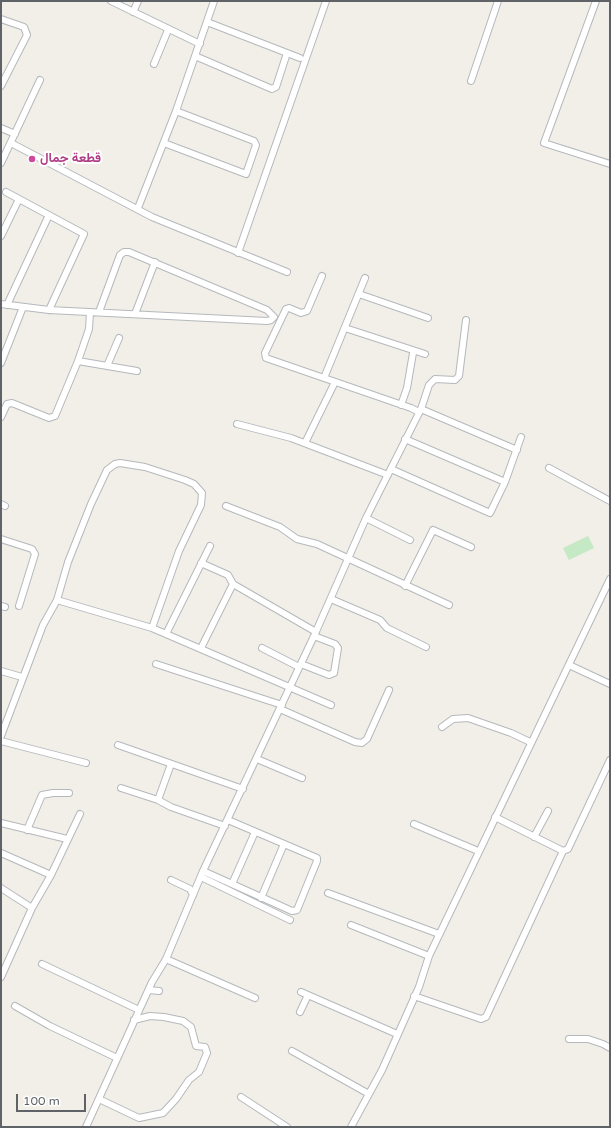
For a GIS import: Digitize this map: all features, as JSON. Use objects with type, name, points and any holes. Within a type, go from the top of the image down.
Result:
[{"type":"street","points":[[111,1],[168,30],[200,44]]},
{"type":"street","points":[[133,12],[138,1]]},
{"type":"street","points":[[138,208],[176,111],[214,1]]},
{"type":"street","points":[[238,253],[326,1]]},
{"type":"street","points":[[471,81],[498,1]]},
{"type":"street","points":[[596,1],[544,143],[610,164]]},
{"type":"street","points":[[1,19],[24,28],[27,35],[1,86]]},
{"type":"street","points":[[207,22],[300,58]]},
{"type":"street","points":[[154,64],[168,30]]},
{"type":"street","points":[[195,56],[272,89],[276,87],[287,53]]},
{"type":"street","points":[[1,163],[40,80]]},
{"type":"street","points":[[164,142],[246,174],[256,146],[254,141],[176,111]]},
{"type":"street","points":[[1,128],[15,134]]},
{"type":"street","points":[[11,143],[138,208],[152,217],[287,272]]},
{"type":"street","points":[[6,192],[83,232],[84,236],[49,310]]},
{"type":"street","points":[[1,236],[19,199]]},
{"type":"street","points":[[49,215],[4,304],[49,310],[267,321],[274,318],[267,310],[129,252],[124,252],[120,256],[99,312]]},
{"type":"street","points":[[135,314],[155,262]]},
{"type":"street","points":[[322,276],[307,311],[301,313],[289,308],[286,309],[265,356],[269,360],[420,411],[517,450]]},
{"type":"street","points":[[324,378],[365,278]]},
{"type":"street","points":[[359,294],[428,318]]},
{"type":"street","points":[[1,363],[3,351],[23,307]]},
{"type":"street","points":[[1,417],[7,404],[12,403],[52,418],[57,413],[89,329],[90,312]]},
{"type":"street","points":[[86,1127],[134,1020],[166,959],[202,874],[315,634],[366,518],[420,411],[429,385],[438,379],[454,380],[459,376],[466,320]]},
{"type":"street","points":[[345,328],[425,354]]},
{"type":"street","points":[[107,366],[119,338]]},
{"type":"street","points":[[402,405],[407,388],[413,353]]},
{"type":"street","points":[[78,361],[137,371]]},
{"type":"street","points":[[305,443],[335,382]]},
{"type":"street","points":[[237,424],[305,443],[390,472],[488,513],[492,511],[505,482],[517,450],[520,437]]},
{"type":"street","points":[[405,439],[505,482]]},
{"type":"street","points":[[1,736],[22,677],[44,625],[57,600],[68,562],[107,470],[120,463],[146,467],[194,484],[202,493],[201,505],[179,552],[152,628]]},
{"type":"street","points":[[549,468],[610,501]]},
{"type":"street","points":[[226,506],[280,527],[297,539],[317,544],[405,586],[449,605]]},
{"type":"street","points":[[366,518],[410,540]]},
{"type":"street","points":[[405,586],[433,530],[471,547]]},
{"type":"street","points":[[1,539],[32,549],[35,554],[19,606]]},
{"type":"street","points":[[166,634],[210,546]]},
{"type":"street","points":[[201,563],[228,575],[233,584],[315,634],[335,644],[338,648],[334,672],[330,675],[300,665],[262,648]]},
{"type":"street","points":[[351,1127],[369,1094],[397,1034],[414,996],[429,956],[494,817],[610,579]]},
{"type":"street","points":[[201,648],[233,584]]},
{"type":"street","points":[[330,599],[380,620],[387,628],[426,647]]},
{"type":"street","points":[[57,600],[152,628],[331,705]]},
{"type":"street","points":[[156,664],[281,707],[355,742],[362,743],[367,738],[389,690]]},
{"type":"street","points":[[569,665],[610,684]]},
{"type":"street","points":[[1,671],[22,677]]},
{"type":"street","points":[[442,726],[449,720],[464,718],[511,733],[530,742]]},
{"type":"street","points":[[1,741],[86,763]]},
{"type":"street","points":[[118,745],[243,789]]},
{"type":"street","points":[[257,759],[302,778]]},
{"type":"street","points":[[414,996],[481,1019],[486,1017],[563,851],[568,849],[610,760]]},
{"type":"street","points":[[158,800],[171,764]]},
{"type":"street","points":[[121,788],[158,800],[171,807],[255,832],[316,857],[317,861],[296,911],[292,912],[232,884],[202,874]]},
{"type":"street","points":[[27,830],[42,795],[69,793]]},
{"type":"street","points":[[534,837],[548,811]]},
{"type":"street","points":[[1,977],[32,908],[51,875],[66,839],[80,814]]},
{"type":"street","points":[[494,817],[563,851]]},
{"type":"street","points":[[1,823],[66,839]]},
{"type":"street","points":[[414,824],[478,851]]},
{"type":"street","points":[[232,884],[255,832]]},
{"type":"street","points":[[261,898],[284,844]]},
{"type":"street","points":[[1,853],[51,875]]},
{"type":"street","points":[[202,874],[290,920]]},
{"type":"street","points":[[171,880],[190,889],[193,895]]},
{"type":"street","points":[[1,888],[32,908]]},
{"type":"street","points":[[328,893],[439,934]]},
{"type":"street","points":[[351,925],[429,956]]},
{"type":"street","points":[[166,959],[255,998]]},
{"type":"street","points":[[42,964],[139,1010]]},
{"type":"street","points":[[149,990],[159,991]]},
{"type":"street","points":[[300,992],[397,1034]]},
{"type":"street","points":[[300,1012],[308,995]]},
{"type":"street","points":[[15,1006],[50,1026],[117,1058]]},
{"type":"street","points":[[99,1099],[140,1118],[163,1113],[189,1080],[199,1072],[207,1053],[205,1047],[196,1046],[192,1027],[183,1021],[157,1016],[134,1020]]},
{"type":"street","points":[[569,1039],[588,1039],[610,1048]]},
{"type":"street","points":[[292,1051],[369,1094]]},
{"type":"street","points":[[241,1097],[287,1127]]},
{"type":"green space","points":[[588,536],[594,548],[569,560],[563,548]]},
{"type":"place","name":"قطعة جمال","points":[[32,159]]}]
